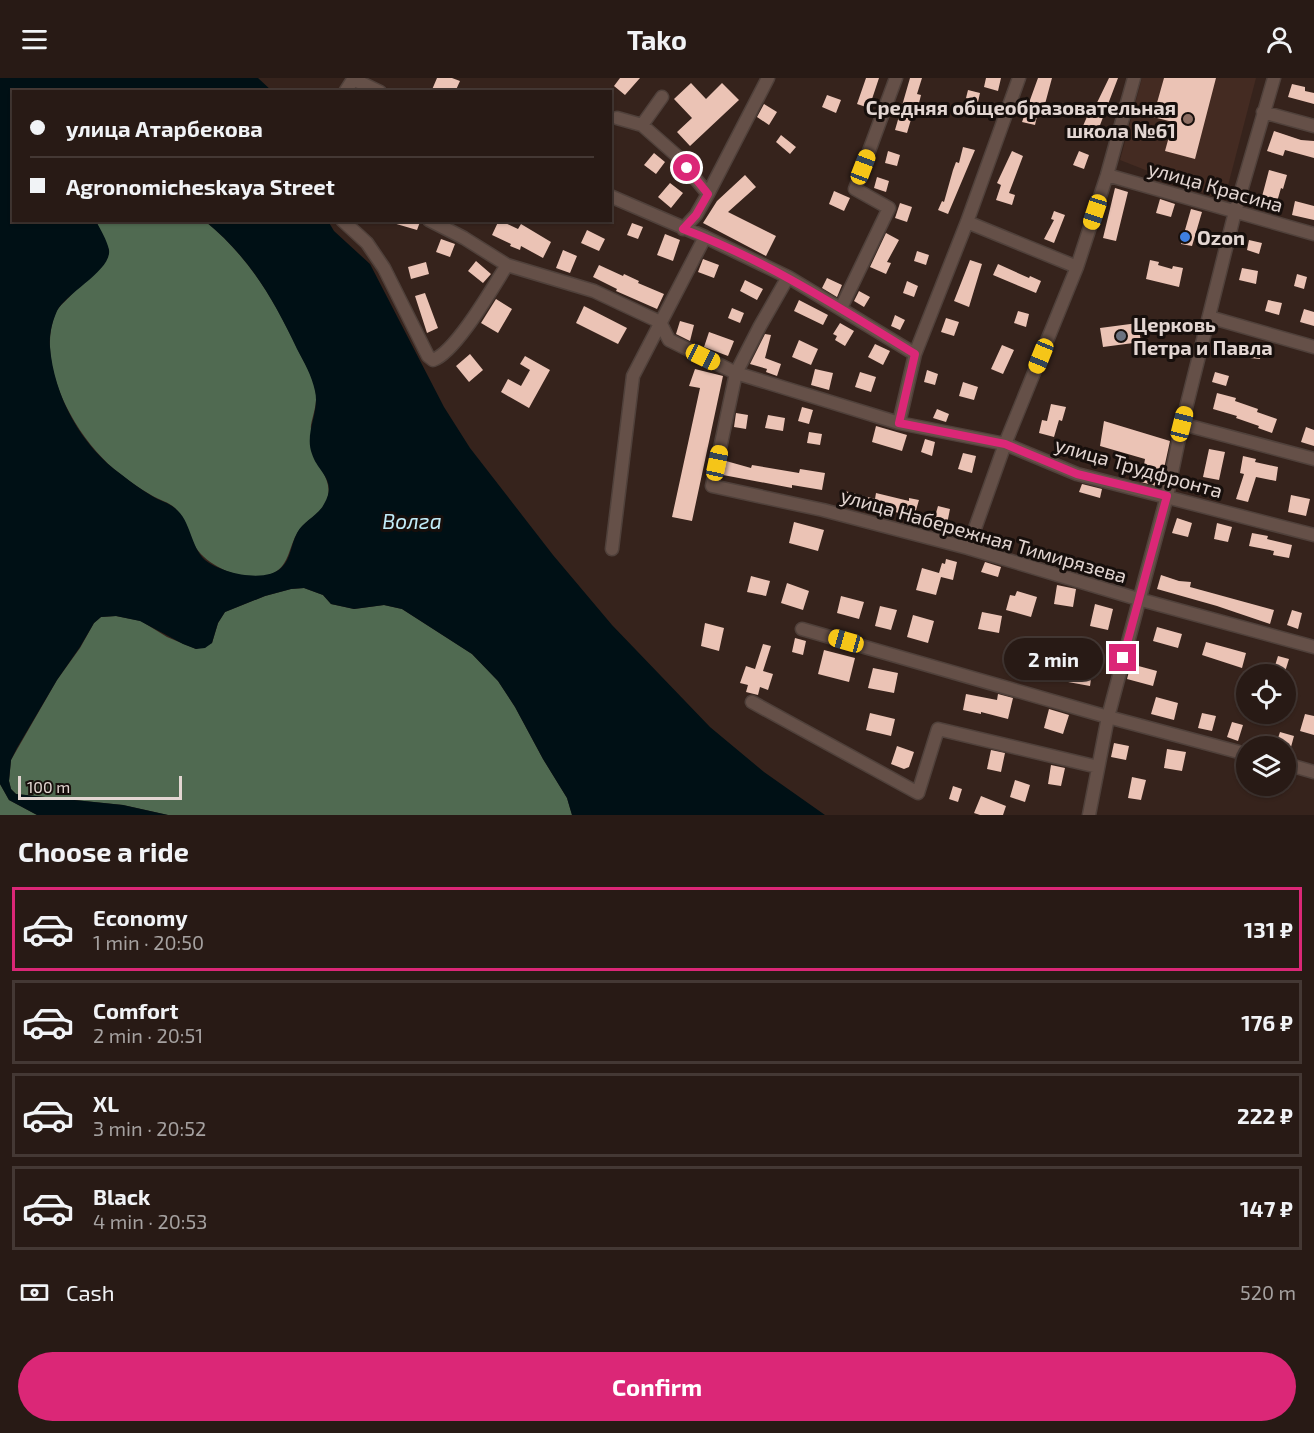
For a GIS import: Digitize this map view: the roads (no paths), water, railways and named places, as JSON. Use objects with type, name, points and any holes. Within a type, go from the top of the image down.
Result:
[{"type":"street","points":[[683,229],[696,215],[708,194],[768,78]]},
{"type":"street","points":[[841,308],[889,208],[855,189],[896,78]]},
{"type":"street","points":[[899,423],[915,354],[967,222],[1019,78]]},
{"type":"street","points":[[968,548],[1005,444],[1077,267],[1107,175],[1134,78]]},
{"type":"street","points":[[1089,815],[1108,717],[1167,496],[1182,424],[1235,212],[1274,78]]},
{"type":"street","points":[[354,79],[376,90]]},
{"type":"street","points":[[642,124],[662,97]]},
{"type":"street","points":[[1263,111],[1314,126]]},
{"type":"street","points":[[617,118],[642,124],[676,155],[708,194]]},
{"type":"street","name":"улица Красина","points":[[1107,175],[1314,234]]},
{"type":"street","points":[[612,197],[705,237],[788,277],[915,354]]},
{"type":"street","points":[[344,222],[367,243],[384,268],[428,356],[433,360],[441,357],[471,321],[507,265]]},
{"type":"street","name":"улица Трудфронта","points":[[433,222],[507,265],[594,291],[660,322],[669,340],[736,373],[899,423],[1005,444],[1077,474],[1314,535]]},
{"type":"street","points":[[967,222],[1077,267]]},
{"type":"street","points":[[612,549],[633,376],[705,237]]},
{"type":"street","points":[[736,373],[788,277]]},
{"type":"street","points":[[1209,318],[1314,347]]},
{"type":"street","name":"улица Набережная Тимирязева","points":[[736,373],[712,486],[823,510],[968,548],[1138,599],[1314,647]]},
{"type":"street","points":[[1182,424],[1314,459]]},
{"type":"street","points":[[802,629],[1236,751]]},
{"type":"street","points":[[752,702],[918,794],[938,729],[1098,767]]},
{"type":"street","points":[[1296,767],[1314,772]]},
{"type":"water","name":"Волга","points":[[0,78],[258,78],[271,90],[12,90],[12,222],[96,222],[109,250],[108,258],[103,265],[57,311],[50,333],[50,347],[57,384],[72,419],[82,435],[107,463],[125,478],[179,511],[200,554],[212,565],[243,575],[255,576],[275,572],[282,567],[300,529],[321,508],[328,496],[326,477],[315,461],[310,446],[316,407],[314,385],[279,313],[258,279],[235,249],[206,222],[329,222],[334,231],[370,264],[444,407],[470,448],[553,555],[612,625],[710,727],[764,772],[825,815],[572,815],[567,798],[515,707],[498,681],[472,654],[402,609],[384,605],[354,609],[331,604],[323,595],[304,588],[265,596],[225,612],[218,623],[212,643],[205,648],[196,649],[183,644],[140,621],[116,616],[101,617],[94,623],[57,680],[11,760],[9,781],[11,789],[16,794],[123,805],[168,815],[37,815],[9,800],[0,784]]},
{"type":"place","name":"Средняя общеобразовательная школа №61","points":[[1188,119]]},
{"type":"place","name":"Ozon","points":[[1185,237]]},
{"type":"place","name":"Церковь Петра и Павла","points":[[1121,336]]}]
